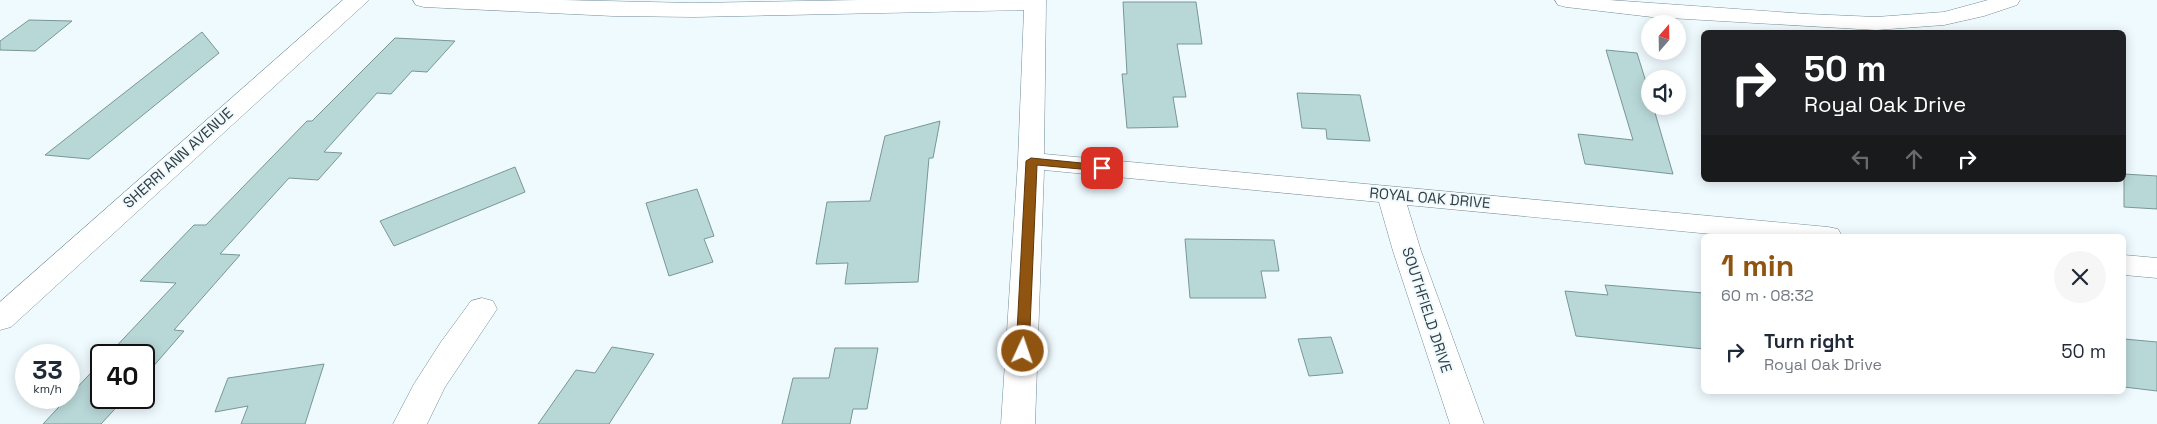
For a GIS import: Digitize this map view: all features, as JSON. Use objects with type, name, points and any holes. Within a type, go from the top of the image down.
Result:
[{"type":"street","name":"SHERRI ANN AVENUE","points":[[0,319],[342,11],[358,0]]},
{"type":"street","points":[[424,0],[613,9],[804,4],[1035,2],[1031,161],[1018,424]]},
{"type":"street","points":[[1566,0],[1621,9],[1879,23],[1946,19],[2009,0]]},
{"type":"street","name":"ROYAL OAK DRIVE","points":[[1031,161],[1807,234]]},
{"type":"street","name":"SOUTHFIELD DRIVE","points":[[1390,194],[1407,252],[1460,410],[1467,424]]},
{"type":"street","points":[[2126,264],[2157,268]]},
{"type":"street","points":[[410,424],[428,386],[446,357],[482,309]]},
{"type":"building","points":[[1123,2],[1196,2],[1202,44],[1177,44],[1186,97],[1173,97],[1178,127],[1127,128],[1122,74],[1127,74]]},
{"type":"building","points":[[29,20],[72,21],[35,51],[0,50],[0,41]]},
{"type":"building","points":[[202,32],[219,53],[89,159],[45,155]]},
{"type":"building","points":[[395,38],[455,41],[427,72],[412,71],[391,94],[377,93],[324,152],[342,153],[318,180],[289,178],[220,254],[240,255],[174,330],[184,331],[155,364],[155,344],[118,344],[176,283],[140,281],[194,225],[206,225],[307,121],[312,121]]},
{"type":"building","points":[[1606,50],[1637,53],[1642,70],[1641,115],[1656,115],[1673,174],[1585,164],[1578,134],[1633,140]]},
{"type":"building","points":[[1297,93],[1360,95],[1370,141],[1327,139],[1326,129],[1302,128]]},
{"type":"building","points":[[940,121],[933,158],[929,158],[918,282],[845,284],[848,263],[816,264],[827,202],[870,201],[885,136]]},
{"type":"building","points":[[515,167],[525,192],[394,246],[380,221]]},
{"type":"building","points":[[2126,174],[2157,176],[2157,209],[2124,207],[2124,182],[2126,182]]},
{"type":"building","points":[[697,189],[714,236],[704,239],[713,262],[669,276],[646,203]]},
{"type":"building","points":[[1185,239],[1274,240],[1279,271],[1261,271],[1266,298],[1190,298]]},
{"type":"building","points":[[1605,285],[1701,293],[1701,349],[1576,336],[1565,291],[1608,295]]},
{"type":"building","points":[[1331,337],[1343,373],[1309,376],[1298,339]]},
{"type":"building","points":[[2126,339],[2157,342],[2157,391],[2126,387]]},
{"type":"building","points":[[612,347],[654,354],[609,424],[538,424],[576,370],[595,373]]},
{"type":"building","points":[[835,348],[878,348],[867,409],[853,409],[850,424],[782,424],[793,378],[829,378]]},
{"type":"building","points":[[324,364],[305,424],[241,424],[248,406],[215,412],[228,378]]},
{"type":"building","points":[[90,374],[90,409],[115,409],[101,424],[43,424],[57,409],[80,409],[80,384]]},
{"type":"route","points":[[1023,351],[1031,161],[1102,168]]}]
